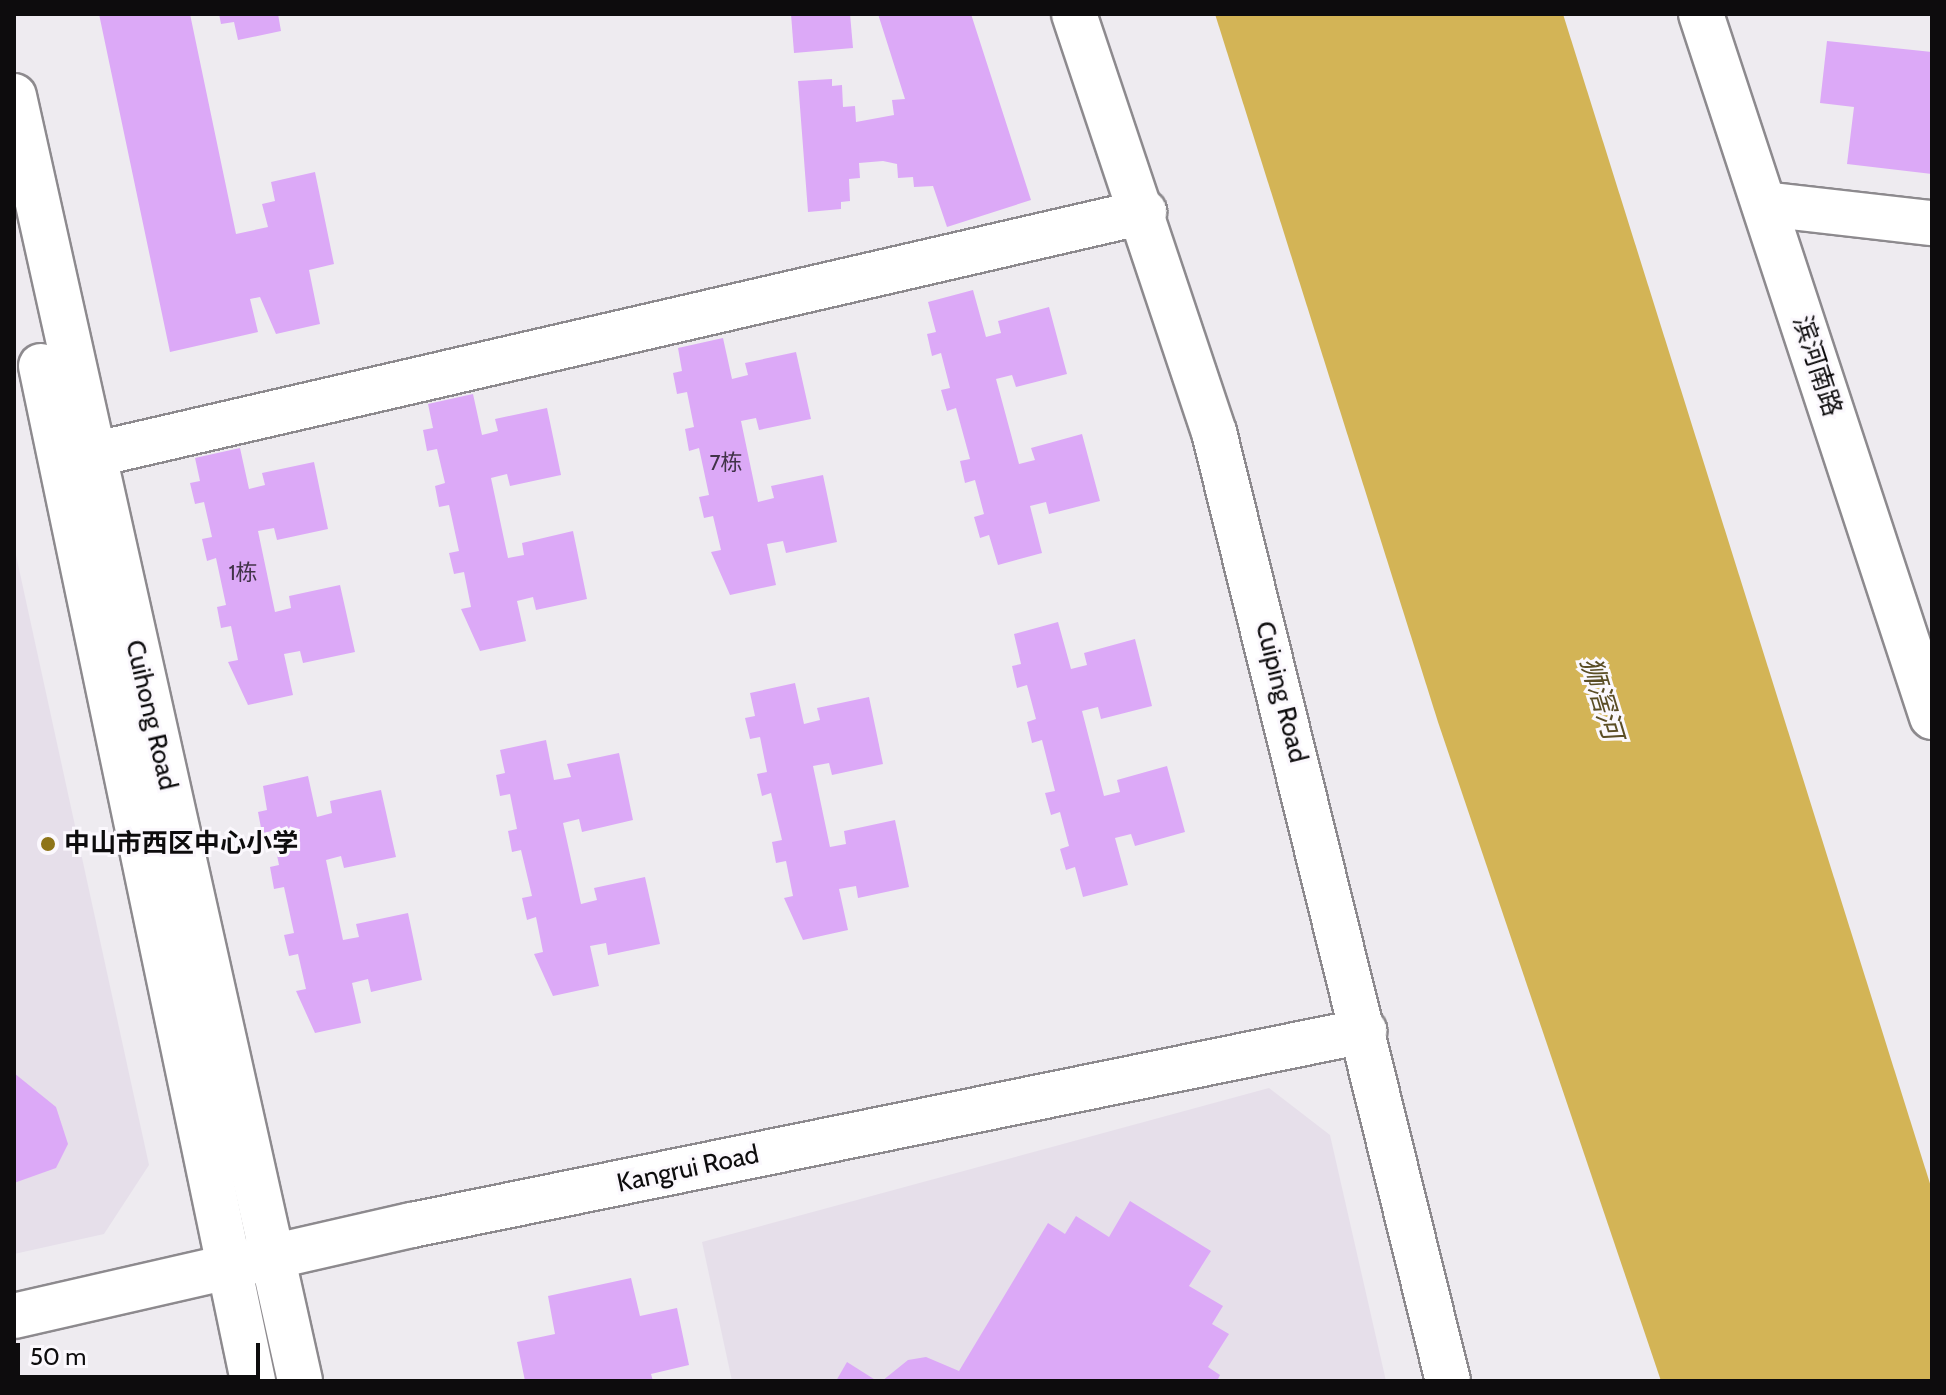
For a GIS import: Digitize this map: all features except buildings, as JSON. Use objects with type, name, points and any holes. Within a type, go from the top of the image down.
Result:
[{"type":"street","name":"Cuiping Road","points":[[1074,14],[1144,212],[1254,580],[1448,1381]]},
{"type":"street","name":"滨河南路","points":[[1701,14],[1923,663],[1932,717]]},
{"type":"street","name":"Cuihong Road","points":[[14,96],[92,455],[275,1257],[300,1381]]},
{"type":"street","points":[[1764,204],[1932,223]]},
{"type":"street","points":[[92,455],[1144,212]]},
{"type":"street","name":"Cuihong Road","points":[[14,234],[226,1268],[253,1381]]},
{"type":"street","name":"Kangrui Road","points":[[14,1316],[275,1257],[1364,1031]]},
{"type":"shaded area","name":"中山市西区中心小学","points":[[14,546],[149,1165],[104,1234],[14,1254]]},
{"type":"shaded area","points":[[1269,1088],[1330,1135],[1386,1381],[732,1381],[702,1242]]},
{"type":"water","name":"狮滘河","points":[[1215,14],[1563,14],[1932,1190],[1932,1381],[1661,1381],[1438,722]]},
{"type":"place","name":"中山市西区中心小学","points":[[48,844]]}]
